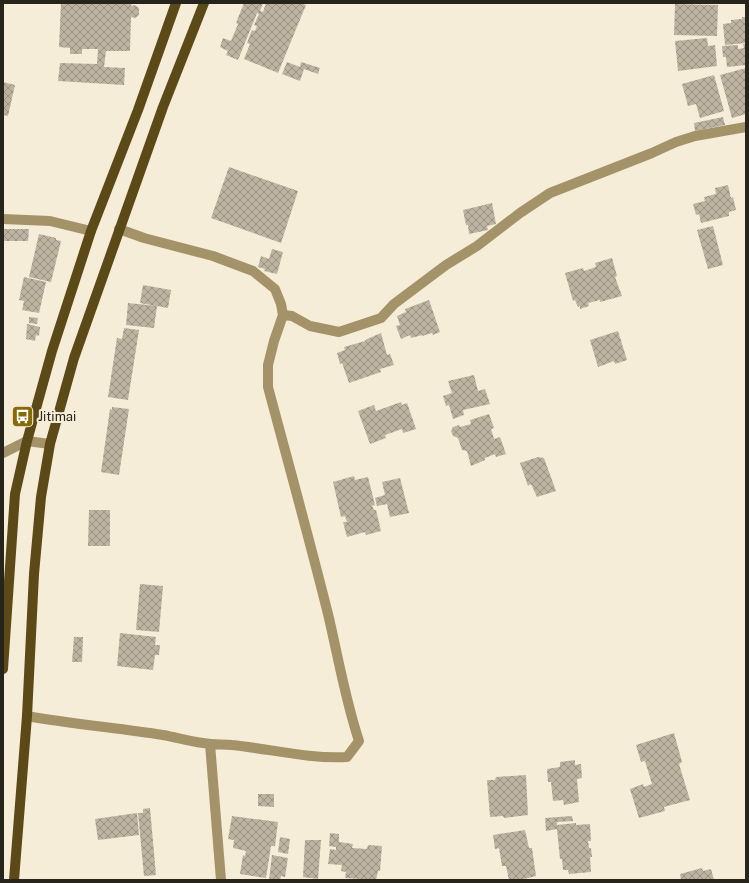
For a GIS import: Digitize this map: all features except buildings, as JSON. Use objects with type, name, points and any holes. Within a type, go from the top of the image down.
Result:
[{"type":"main road","points":[[3,669],[15,494],[27,442],[52,351],[91,231],[138,110],[176,3]]},
{"type":"main road","points":[[14,880],[27,716],[34,574],[42,497],[50,444],[74,358],[119,229],[163,107],[204,3]]},
{"type":"street","points":[[283,315],[292,316],[310,326],[339,332],[381,318],[394,304],[423,282],[550,193],[652,154],[676,142],[695,136],[746,127]]},
{"type":"street","points":[[3,220],[50,222],[91,231]]},
{"type":"street","points":[[27,716],[68,723],[162,735],[210,744],[231,745],[298,755],[333,758],[347,757],[359,741],[351,718],[314,559],[268,387],[268,365],[283,315],[281,304],[275,289],[253,271],[213,256],[144,238],[119,229]]},
{"type":"street","points":[[3,453],[27,442],[50,444]]},
{"type":"street","points":[[210,744],[221,880]]},
{"type":"place","name":"Jitimai","points":[[22,416]]}]
